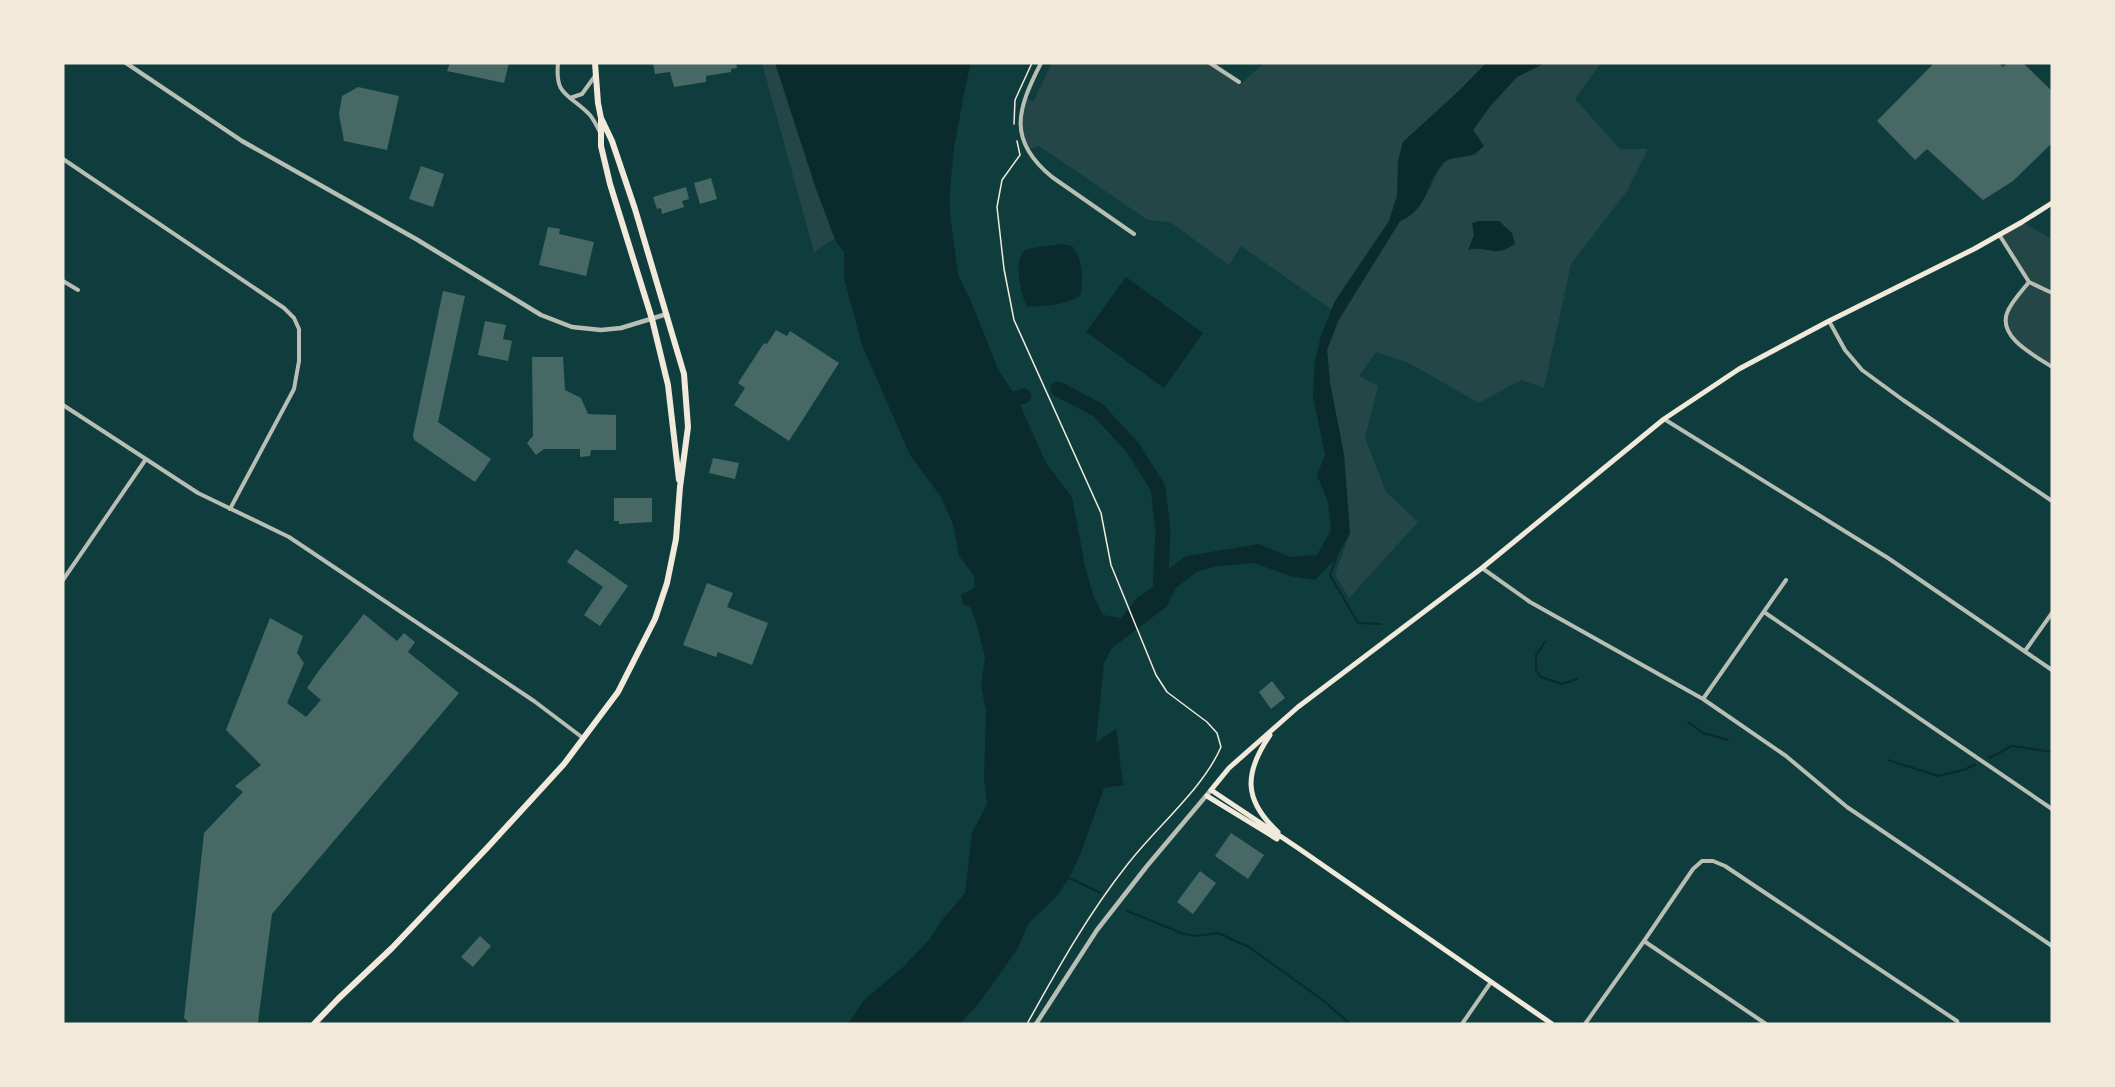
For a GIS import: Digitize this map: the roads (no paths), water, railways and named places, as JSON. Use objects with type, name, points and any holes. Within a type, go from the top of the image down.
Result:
[{"type":"main road","points":[[314,1024],[392,948],[564,764],[618,692],[655,619],[667,583],[676,539],[688,427],[684,374],[668,314],[623,173],[602,118],[595,63]]},
{"type":"main road","points":[[602,118],[602,146],[610,184],[652,319],[668,385],[680,487]]},
{"type":"main road","points":[[1552,1024],[1298,848],[1210,790],[1229,768],[1307,700],[1482,567],[1664,419],[1739,369],[1829,321],[2000,236],[2052,202]]},
{"type":"main road","points":[[1276,726],[1253,764],[1250,778],[1251,791],[1255,803],[1276,830],[1298,848]]},
{"type":"main road","points":[[1207,796],[1274,837],[1298,848]]},
{"type":"street","points":[[126,63],[242,141],[416,239],[541,315],[572,327],[601,330],[621,328],[668,314]]},
{"type":"street","points":[[558,63],[558,86],[569,98],[588,112],[601,133]]},
{"type":"street","points":[[1041,63],[1021,106],[1022,137],[1028,150],[1041,168],[1052,177],[1134,234]]},
{"type":"street","points":[[1210,63],[1239,82]]},
{"type":"street","points":[[569,98],[582,94],[595,76]]},
{"type":"street","points":[[63,159],[284,308],[297,323],[299,356],[294,388],[230,508]]},
{"type":"street","points":[[2000,236],[2029,282],[2050,292]]},
{"type":"street","points":[[63,281],[78,291]]},
{"type":"street","points":[[2029,282],[2007,311],[2008,331],[2018,343],[2052,368]]},
{"type":"street","points":[[1829,321],[1845,350],[1862,370],[2052,501]]},
{"type":"street","points":[[63,405],[198,493],[289,537],[534,701],[583,738]]},
{"type":"street","points":[[1664,419],[1887,558],[2052,670]]},
{"type":"street","points":[[63,580],[146,459]]},
{"type":"street","points":[[1482,567],[1530,602],[1703,699],[1786,756],[1847,807],[2052,946]]},
{"type":"street","points":[[1703,699],[1786,580]]},
{"type":"street","points":[[1764,612],[2052,809]]},
{"type":"street","points":[[2025,651],[2052,613]]},
{"type":"street","points":[[1036,1024],[1082,950],[1210,790]]},
{"type":"street","points":[[1584,1024],[1693,869],[1702,861],[1713,861],[1725,866],[1957,1021],[1958,1024]]},
{"type":"street","points":[[1644,941],[1766,1024]]},
{"type":"street","points":[[1462,1024],[1491,982]]},
{"type":"waterway","points":[[1058,389],[1098,410],[1133,448],[1158,488],[1163,531],[1160,593]]},
{"type":"waterway","points":[[1017,398],[1024,396]]},
{"type":"waterway","points":[[1336,558],[1330,575],[1358,623],[1381,624]]},
{"type":"waterway","points":[[1545,642],[1536,655],[1536,670],[1541,677],[1562,684],[1577,679]]},
{"type":"waterway","points":[[1688,722],[1703,733],[1728,740]]},
{"type":"waterway","points":[[1989,758],[2012,746],[2052,752]]},
{"type":"waterway","points":[[1888,760],[1938,776],[1975,765]]},
{"type":"waterway","points":[[1069,878],[1101,893]]},
{"type":"waterway","points":[[1127,911],[1184,934],[1196,936],[1218,933],[1249,947],[1324,1001],[1350,1024]]}]
